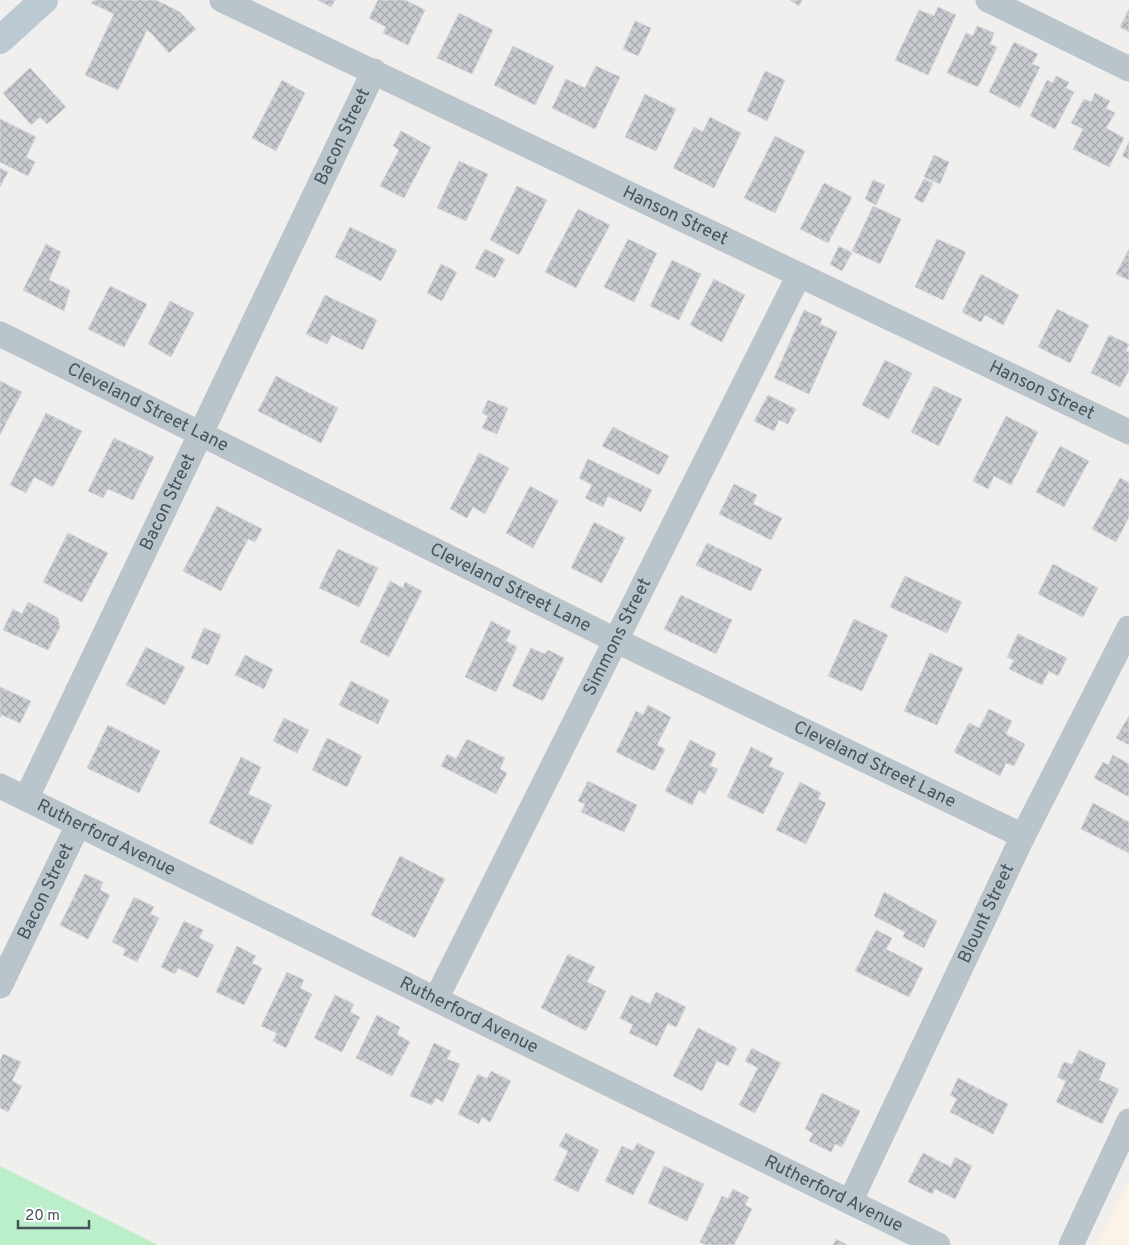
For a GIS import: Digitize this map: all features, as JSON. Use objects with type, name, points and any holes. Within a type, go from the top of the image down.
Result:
[{"type":"street","points":[[0,40],[44,0]]},
{"type":"street","name":"Hanson Street","points":[[222,0],[1129,432]]},
{"type":"street","points":[[988,0],[1129,69]]},
{"type":"street","name":"Bacon Street","points":[[26,799],[374,71]]},
{"type":"street","name":"Simmons Street","points":[[436,999],[799,275]]},
{"type":"street","name":"Cleveland Street Lane","points":[[0,334],[615,640],[1023,836]]},
{"type":"street","name":"Blount Street","points":[[850,1202],[1023,836],[1129,628]]},
{"type":"street","name":"Rutherford Avenue","points":[[0,786],[938,1245]]},
{"type":"street","name":"Bacon Street","points":[[0,986],[78,825]]},
{"type":"street","points":[[1071,1245],[1129,1121]]},
{"type":"shaded area","points":[[1129,1179],[1129,1245],[1097,1245]]},
{"type":"green space","points":[[0,1166],[158,1245],[0,1245]]},
{"type":"building","points":[[95,0],[156,0],[180,12],[196,29],[169,53],[147,30],[118,90],[85,75],[114,14],[91,3]]},
{"type":"building","points":[[318,0],[335,0],[331,7]]},
{"type":"building","points":[[378,0],[405,0],[425,10],[408,45],[383,33],[386,27],[369,18]]},
{"type":"building","points":[[790,0],[802,0],[799,6]]},
{"type":"building","points":[[938,7],[956,15],[928,75],[895,60],[919,10],[934,16]]},
{"type":"building","points":[[1129,9],[1129,32],[1120,27]]},
{"type":"building","points":[[459,13],[493,30],[472,74],[437,58]]},
{"type":"building","points":[[635,21],[651,28],[638,56],[623,49]]},
{"type":"building","points":[[977,26],[994,33],[990,44],[997,47],[978,87],[947,73],[966,33],[973,36]]},
{"type":"building","points":[[1014,42],[1038,54],[1032,64],[1040,67],[1020,108],[989,92]]},
{"type":"building","points":[[513,46],[554,66],[535,105],[494,85]]},
{"type":"building","points":[[596,66],[620,77],[595,129],[552,108],[566,79],[585,88]]},
{"type":"building","points":[[30,68],[66,107],[47,124],[40,117],[31,125],[3,93]]},
{"type":"building","points":[[765,71],[785,80],[767,121],[747,111]]},
{"type":"building","points":[[1056,76],[1069,82],[1066,88],[1074,92],[1055,129],[1030,116],[1047,80],[1053,83]]},
{"type":"building","points":[[282,80],[305,93],[276,151],[252,138]]},
{"type":"building","points":[[1095,93],[1110,101],[1106,108],[1115,113],[1106,128],[1124,138],[1109,167],[1073,149],[1083,129],[1071,123],[1084,99],[1091,102]]},
{"type":"building","points":[[645,94],[676,109],[656,151],[625,137]]},
{"type":"building","points":[[710,117],[741,133],[714,188],[673,168],[694,127],[703,132]]},
{"type":"building","points":[[0,119],[36,137],[26,157],[35,162],[28,176],[0,162]]},
{"type":"building","points":[[401,131],[431,147],[404,198],[380,186],[399,150],[393,146]]},
{"type":"building","points":[[775,136],[805,151],[775,213],[744,198]]},
{"type":"building","points":[[1129,142],[1129,159],[1122,156]]},
{"type":"building","points":[[934,155],[949,162],[940,184],[924,177]]},
{"type":"building","points":[[459,161],[488,174],[466,221],[437,208]]},
{"type":"building","points":[[0,168],[8,172],[0,187]]},
{"type":"building","points":[[924,179],[933,183],[923,203],[914,198]]},
{"type":"building","points":[[873,180],[885,185],[876,205],[865,199]]},
{"type":"building","points":[[824,183],[852,197],[828,243],[800,229]]},
{"type":"building","points":[[517,186],[547,200],[519,255],[490,240]]},
{"type":"building","points":[[873,206],[901,219],[880,264],[852,251]]},
{"type":"building","points":[[578,209],[610,225],[576,288],[545,272]]},
{"type":"building","points":[[350,227],[397,250],[381,281],[335,257]]},
{"type":"building","points":[[628,239],[657,253],[634,302],[604,287]]},
{"type":"building","points":[[937,239],[966,252],[943,300],[915,287]]},
{"type":"building","points":[[46,244],[61,252],[49,280],[70,290],[64,311],[23,290]]},
{"type":"building","points":[[839,246],[852,253],[842,271],[830,264]]},
{"type":"building","points":[[485,249],[505,259],[495,278],[475,268]]},
{"type":"building","points":[[1129,249],[1129,280],[1116,274]]},
{"type":"building","points":[[672,260],[701,274],[679,320],[650,306]]},
{"type":"building","points":[[441,264],[457,272],[442,301],[427,293]]},
{"type":"building","points":[[981,274],[1019,295],[1003,325],[985,315],[981,322],[962,312]]},
{"type":"building","points":[[714,279],[745,295],[722,342],[690,325]]},
{"type":"building","points":[[110,286],[147,304],[124,347],[88,329]]},
{"type":"building","points":[[325,295],[377,320],[363,350],[332,335],[327,344],[306,334]]},
{"type":"building","points":[[170,301],[194,313],[171,357],[148,344]]},
{"type":"building","points":[[1057,309],[1089,325],[1070,363],[1038,347]]},
{"type":"building","points":[[804,310],[822,318],[820,324],[837,332],[809,394],[774,378]]},
{"type":"building","points":[[1109,335],[1129,344],[1126,351],[1129,352],[1129,370],[1120,387],[1091,373]]},
{"type":"building","points":[[885,360],[912,373],[889,419],[862,405]]},
{"type":"building","points":[[276,376],[338,408],[321,443],[258,411]]},
{"type":"building","points":[[0,381],[22,392],[0,435]]},
{"type":"building","points":[[934,386],[962,399],[939,446],[911,432]]},
{"type":"building","points":[[768,395],[796,409],[788,424],[779,420],[774,431],[754,421]]},
{"type":"building","points":[[488,400],[508,408],[497,434],[482,428],[488,416],[482,413]]},
{"type":"building","points":[[46,413],[82,431],[53,487],[34,477],[26,493],[10,485]]},
{"type":"building","points":[[1006,416],[1038,432],[1011,485],[994,476],[988,489],[973,481]]},
{"type":"building","points":[[613,427],[669,456],[659,475],[602,446]]},
{"type":"building","points":[[114,438],[154,457],[133,500],[108,489],[103,498],[88,491]]},
{"type":"building","points":[[1060,446],[1089,461],[1064,507],[1036,492]]},
{"type":"building","points":[[479,453],[509,468],[485,514],[473,507],[467,518],[450,509]]},
{"type":"building","points":[[588,459],[652,490],[641,512],[608,496],[603,507],[585,498],[592,485],[579,478]]},
{"type":"building","points":[[1120,478],[1129,483],[1129,517],[1116,542],[1092,529]]},
{"type":"building","points":[[734,484],[757,495],[753,504],[782,518],[771,540],[719,514]]},
{"type":"building","points":[[530,486],[558,501],[533,548],[506,533]]},
{"type":"building","points":[[217,506],[262,529],[255,542],[248,539],[221,591],[183,571]]},
{"type":"building","points":[[594,522],[625,538],[602,583],[571,568]]},
{"type":"building","points":[[68,533],[108,553],[82,602],[43,582]]},
{"type":"building","points":[[707,543],[762,569],[751,591],[696,565]]},
{"type":"building","points":[[338,549],[378,568],[359,607],[319,588]]},
{"type":"building","points":[[1053,564],[1098,588],[1083,617],[1038,594]]},
{"type":"building","points":[[905,576],[962,602],[947,633],[890,607]]},
{"type":"building","points":[[390,581],[403,588],[405,582],[422,591],[389,657],[360,642]]},
{"type":"building","points":[[681,595],[732,620],[716,654],[664,629]]},
{"type":"building","points":[[28,602],[58,618],[60,627],[48,650],[3,630],[13,609],[22,614]]},
{"type":"building","points":[[854,619],[888,635],[862,691],[828,676]]},
{"type":"building","points":[[491,621],[511,631],[506,641],[517,647],[496,692],[465,677]]},
{"type":"building","points":[[204,628],[221,635],[208,665],[191,658]]},
{"type":"building","points":[[1018,634],[1067,658],[1058,676],[1049,671],[1042,685],[1009,669],[1014,660],[1007,657]]},
{"type":"building","points":[[146,647],[185,667],[165,705],[126,685]]},
{"type":"building","points":[[531,648],[545,654],[548,650],[564,658],[543,701],[512,686]]},
{"type":"building","points":[[930,653],[963,668],[937,725],[904,711]]},
{"type":"building","points":[[245,655],[273,669],[264,689],[235,675]]},
{"type":"building","points":[[351,681],[389,700],[378,724],[339,705]]},
{"type":"building","points":[[0,687],[31,701],[20,723],[2,715],[0,718]]},
{"type":"building","points":[[648,705],[671,717],[657,745],[665,749],[654,771],[616,752],[636,711],[643,715]]},
{"type":"building","points":[[989,709],[1012,721],[1006,734],[1025,744],[1014,766],[1006,763],[1000,776],[954,752],[969,723],[979,728]]},
{"type":"building","points":[[1129,716],[1129,745],[1116,738]]},
{"type":"building","points":[[284,718],[309,730],[297,753],[273,741]]},
{"type":"building","points":[[108,725],[160,751],[139,793],[87,768]]},
{"type":"building","points":[[327,738],[362,756],[347,787],[312,770]]},
{"type":"building","points":[[467,739],[505,758],[500,769],[507,773],[496,794],[441,766],[447,754],[456,759]]},
{"type":"building","points":[[690,740],[716,753],[710,766],[718,769],[705,794],[699,790],[692,805],[665,791]]},
{"type":"building","points":[[751,747],[773,758],[769,766],[784,773],[763,814],[727,797]]},
{"type":"building","points":[[1113,755],[1129,764],[1129,797],[1094,778],[1103,762],[1108,765]]},
{"type":"building","points":[[241,757],[261,767],[248,794],[272,805],[252,845],[209,823]]},
{"type":"building","points":[[588,781],[637,805],[624,832],[581,812],[585,804],[578,801]]},
{"type":"building","points":[[800,782],[821,793],[818,799],[826,803],[806,844],[776,830]]},
{"type":"building","points":[[1093,803],[1129,822],[1129,853],[1081,829]]},
{"type":"building","points":[[400,856],[445,879],[415,938],[371,915]]},
{"type":"building","points":[[85,874],[103,882],[100,890],[110,895],[88,939],[60,925]]},
{"type":"building","points":[[884,892],[937,921],[924,948],[903,937],[905,932],[874,916]]},
{"type":"building","points":[[134,897],[154,907],[150,914],[159,918],[137,962],[123,955],[126,949],[112,942]]},
{"type":"building","points":[[184,921],[203,930],[199,938],[214,945],[198,978],[178,968],[175,974],[161,967]]},
{"type":"building","points":[[876,930],[892,938],[886,949],[923,968],[909,997],[855,971]]},
{"type":"building","points":[[237,946],[256,956],[252,963],[262,968],[244,1005],[216,992]]},
{"type":"building","points":[[568,954],[595,967],[587,982],[606,991],[586,1031],[541,1008]]},
{"type":"building","points":[[287,972],[304,980],[300,988],[312,994],[286,1048],[273,1041],[277,1033],[261,1026]]},
{"type":"building","points":[[656,992],[686,1007],[676,1027],[668,1023],[657,1046],[629,1033],[633,1025],[620,1018],[631,995],[650,1004]]},
{"type":"building","points":[[335,995],[354,1004],[350,1012],[360,1017],[342,1052],[314,1038]]},
{"type":"building","points":[[377,1015],[400,1027],[397,1034],[410,1042],[392,1076],[356,1058]]},
{"type":"building","points":[[698,1028],[737,1048],[728,1066],[717,1061],[702,1091],[673,1076]]},
{"type":"building","points":[[434,1043],[451,1051],[447,1059],[460,1064],[443,1102],[436,1098],[432,1105],[410,1096]]},
{"type":"building","points":[[752,1048],[781,1063],[755,1113],[739,1105],[758,1068],[745,1061]]},
{"type":"building","points":[[1079,1050],[1106,1063],[1099,1080],[1119,1089],[1102,1124],[1056,1102],[1066,1081],[1057,1077],[1064,1062],[1072,1065]]},
{"type":"building","points":[[3,1054],[21,1062],[12,1081],[22,1086],[8,1112],[0,1108],[0,1061]]},
{"type":"building","points":[[491,1071],[511,1081],[490,1122],[482,1117],[479,1124],[458,1114],[478,1074],[487,1079]]},
{"type":"building","points":[[958,1078],[1008,1104],[993,1134],[950,1112],[957,1099],[950,1095]]},
{"type":"building","points":[[822,1093],[860,1111],[842,1147],[835,1144],[831,1152],[809,1141],[813,1133],[805,1129]]},
{"type":"building","points":[[566,1133],[599,1150],[578,1192],[554,1180],[568,1151],[559,1146]]},
{"type":"building","points":[[637,1143],[655,1152],[633,1195],[605,1181],[622,1146],[633,1151]]},
{"type":"building","points":[[923,1153],[951,1167],[955,1157],[972,1166],[955,1199],[935,1189],[932,1194],[908,1182]]},
{"type":"building","points":[[664,1166],[704,1184],[687,1221],[648,1203]]},
{"type":"building","points":[[733,1189],[749,1197],[745,1205],[752,1209],[734,1245],[706,1245],[700,1242],[722,1196],[728,1199]]},
{"type":"building","points":[[836,1239],[847,1245],[833,1245]]}]
